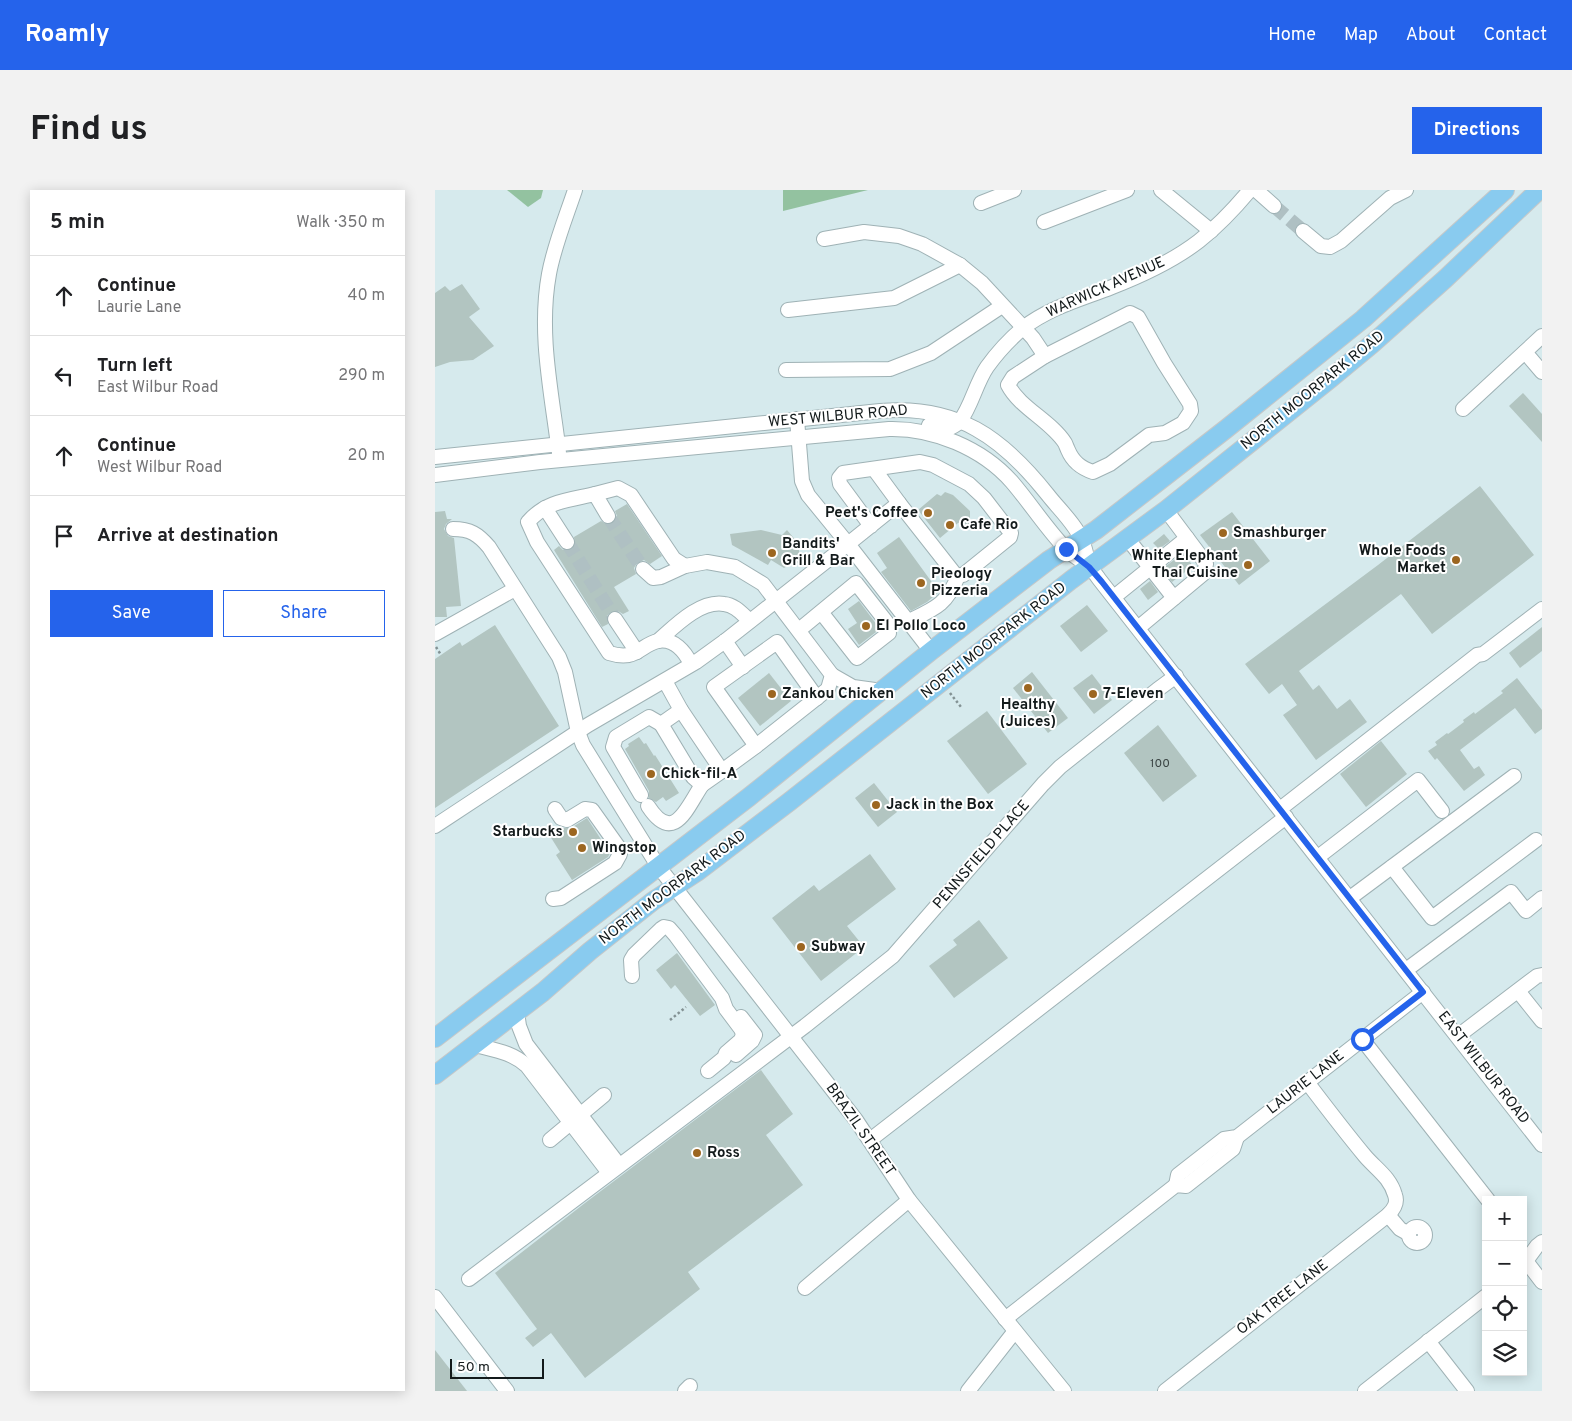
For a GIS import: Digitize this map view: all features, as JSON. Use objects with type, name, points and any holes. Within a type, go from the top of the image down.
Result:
[{"type":"main road","name":"NORTH MOORPARK ROAD","points":[[435,1038],[749,797],[931,651],[1049,560],[1082,539],[1363,320],[1505,190]]},
{"type":"main road","name":"NORTH MOORPARK ROAD","points":[[435,1075],[543,992],[590,951],[789,802],[1089,567],[1166,510],[1373,344],[1539,190]]},
{"type":"street","points":[[560,461],[545,334],[546,297],[549,272],[575,190]]},
{"type":"street","points":[[981,203],[1014,190]]},
{"type":"street","points":[[1044,222],[1127,190]]},
{"type":"street","points":[[1161,190],[1211,230]]},
{"type":"street","points":[[1303,231],[1321,246],[1330,247],[1341,241],[1390,198],[1406,190]]},
{"type":"street","points":[[1247,192],[1275,206]]},
{"type":"street","name":"WARWICK AVENUE","points":[[960,422],[977,384],[988,366],[1005,344],[1024,328],[1042,315],[1113,287],[1166,263],[1199,241],[1247,192]]},
{"type":"street","points":[[824,239],[864,232],[899,236],[922,244],[960,265],[982,283],[1024,328],[1045,356]]},
{"type":"street","points":[[788,310],[894,298],[960,265]]},
{"type":"street","points":[[786,370],[890,369],[931,353],[1002,306]]},
{"type":"street","points":[[1130,313],[1138,317],[1164,363],[1191,404],[1191,411],[1183,423],[1165,433],[1149,436],[1110,464],[1093,472],[1084,469],[1079,467],[1073,459],[1065,443],[1013,394],[1008,385],[1013,377],[1045,356],[1130,313]]},
{"type":"street","points":[[1463,409],[1542,336]]},
{"type":"street","points":[[1525,352],[1542,372]]},
{"type":"street","name":"WEST WILBUR ROAD","points":[[435,457],[895,409],[921,410],[941,414],[960,422],[994,440],[1021,462],[1082,539],[1089,567]]},
{"type":"street","points":[[797,419],[802,481],[809,495],[931,651]]},
{"type":"street","points":[[904,429],[911,422],[948,430],[960,422]]},
{"type":"street","name":"WEST WILBUR ROAD","points":[[435,476],[560,461],[904,429],[941,437],[976,453],[994,465],[1011,481],[1066,549],[1089,567]]},
{"type":"street","points":[[871,526],[840,484],[839,478],[843,472],[920,462],[933,465],[969,484],[984,498],[1011,533],[1010,537],[963,575],[958,576]]},
{"type":"street","points":[[874,469],[958,576]]},
{"type":"street","points":[[685,566],[674,559],[631,495],[618,488],[553,504],[536,513],[528,522],[537,542],[609,653],[630,655],[637,652],[658,641],[688,614],[711,604],[725,604],[737,609],[750,621]]},
{"type":"street","points":[[595,494],[608,516]]},
{"type":"street","points":[[435,826],[578,732],[665,681],[725,641],[899,503]]},
{"type":"street","points":[[545,508],[567,542]]},
{"type":"street","points":[[1138,628],[1204,573],[1206,564],[1166,510]]},
{"type":"street","name":"BRAZIL STREET","points":[[453,529],[465,529],[480,537],[489,546],[563,665],[578,732],[583,745],[658,866],[856,1120],[909,1200],[1064,1391]]},
{"type":"street","points":[[1127,538],[1174,598]]},
{"type":"street","points":[[1114,597],[1187,538]]},
{"type":"street","points":[[643,569],[653,578],[661,577],[685,566],[707,562],[735,567],[763,584],[832,675],[853,687],[882,691]]},
{"type":"street","name":"EAST WILBUR ROAD","points":[[1089,567],[1542,1145]]},
{"type":"street","points":[[907,622],[932,610],[941,603],[952,591],[958,576]]},
{"type":"street","points":[[799,630],[856,583],[888,624],[889,633],[857,658],[821,612]]},
{"type":"street","points":[[435,634],[515,589]]},
{"type":"street","points":[[870,1140],[1283,813],[1477,655],[1483,654],[1542,610]]},
{"type":"street","points":[[615,619],[637,652]]},
{"type":"street","points":[[658,641],[674,644],[685,652],[691,664]]},
{"type":"street","points":[[725,641],[743,667]]},
{"type":"street","points":[[756,746],[714,687],[777,642],[817,698]]},
{"type":"street","points":[[702,785],[693,777],[661,724],[649,717],[616,737],[613,747],[655,816],[663,822],[675,823],[682,817],[702,785],[756,746],[828,689],[832,675]]},
{"type":"street","name":"PENNSFIELD PLACE","points":[[469,1279],[791,1036],[893,956],[1060,767],[1176,676]]},
{"type":"street","points":[[665,681],[681,710],[721,771]]},
{"type":"street","points":[[661,724],[681,710]]},
{"type":"street","points":[[1350,898],[1514,776]]},
{"type":"street","points":[[1318,857],[1418,780],[1442,811]]},
{"type":"street","points":[[553,899],[561,898],[615,863],[620,854],[619,848],[592,810],[585,809],[567,820],[561,818],[555,809]]},
{"type":"street","points":[[1392,867],[1432,918],[1536,840]]},
{"type":"street","points":[[1406,970],[1511,892],[1526,911],[1542,898]]},
{"type":"street","points":[[632,976],[631,960],[634,955],[661,929],[664,927],[669,928],[722,998],[731,1004],[755,1034],[752,1041],[731,1059],[724,1058],[708,1071]]},
{"type":"street","points":[[1458,1036],[1537,976],[1542,975]]},
{"type":"street","points":[[1518,991],[1542,1021]]},
{"type":"street","name":"LAURIE LANE","points":[[1005,1319],[1176,1185],[1186,1186],[1233,1149],[1237,1137],[1423,992]]},
{"type":"street","points":[[517,1012],[519,1026],[526,1044],[575,1119]]},
{"type":"street","points":[[1362,1039],[1485,1196]]},
{"type":"street","points":[[475,1044],[511,1054],[527,1066],[575,1119],[614,1169]]},
{"type":"street","name":"OAK TREE LANE","points":[[1165,1391],[1388,1215],[1397,1201],[1385,1175],[1366,1157],[1307,1082]]},
{"type":"street","points":[[550,1140],[605,1095]]},
{"type":"street","points":[[805,1288],[909,1200]]},
{"type":"street","points":[[1388,1215],[1400,1229],[1409,1234]]},
{"type":"street","points":[[1527,1260],[1542,1242]]},
{"type":"street","points":[[1527,1265],[1542,1282]]},
{"type":"street","points":[[435,1297],[507,1391]]},
{"type":"street","points":[[1365,1391],[1482,1299]]},
{"type":"street","points":[[968,1391],[1015,1331]]},
{"type":"street","points":[[1428,1341],[1467,1391]]},
{"type":"path","points":[[435,646],[441,655]]},
{"type":"path","points":[[949,692],[961,707]]},
{"type":"path","points":[[670,1020],[687,1007]]},
{"type":"green space","points":[[507,190],[543,190],[541,198],[528,207]]},
{"type":"green space","points":[[783,190],[868,190],[783,211]]},
{"type":"building","points":[[462,284],[480,309],[469,317],[494,346],[473,360],[450,362],[435,367],[435,293],[445,286],[450,291]]},
{"type":"building","points":[[1523,393],[1542,414],[1542,442],[1509,406]]},
{"type":"building","points":[[1480,486],[1534,555],[1432,634],[1401,594],[1299,671],[1313,690],[1319,685],[1337,709],[1350,699],[1367,722],[1316,760],[1283,715],[1297,705],[1282,684],[1269,694],[1245,664]]},
{"type":"building","points":[[945,492],[953,495],[970,511],[970,525],[958,523],[940,538],[918,510],[937,494],[941,496]]},
{"type":"building","points":[[627,504],[662,556],[650,564],[644,560],[637,563],[634,568],[636,574],[614,587],[629,611],[623,614],[618,611],[611,612],[607,616],[608,624],[602,627],[554,550],[559,546],[563,550],[571,550],[575,546],[574,537],[601,521],[608,525],[613,523],[617,516],[615,511]]},
{"type":"building","points":[[445,511],[447,519],[452,519],[446,524],[444,529],[448,536],[454,538],[461,606],[446,607],[447,617],[435,617],[435,512]]},
{"type":"building","points":[[1232,512],[1270,561],[1239,585],[1200,535]]},
{"type":"building","name":"Bandits' Grill & Bar","points":[[761,530],[782,535],[787,530],[798,543],[801,564],[794,562],[784,568],[771,560],[768,565],[732,545],[730,534]]},
{"type":"building","points":[[1164,534],[1170,541],[1159,549],[1153,543]]},
{"type":"building","points":[[899,537],[939,592],[927,602],[911,611],[881,572],[887,568],[877,553]]},
{"type":"building","points":[[1183,553],[1193,566],[1172,582],[1162,569]]},
{"type":"building","points":[[1150,581],[1158,592],[1148,600],[1140,589]]},
{"type":"building","name":"El Pollo Loco","points":[[859,601],[880,629],[859,645],[848,629],[857,623],[848,609]]},
{"type":"building","points":[[1087,605],[1108,631],[1081,652],[1060,626]]},
{"type":"building","points":[[495,625],[559,726],[435,808],[435,659],[460,642],[462,646]]},
{"type":"building","points":[[1542,627],[1542,651],[1520,668],[1509,653]]},
{"type":"building","points":[[1032,672],[1068,718],[1048,733],[1013,688]]},
{"type":"building","points":[[769,673],[791,701],[760,726],[738,698]]},
{"type":"building","name":"7-Eleven","points":[[1092,674],[1112,700],[1094,714],[1073,688]]},
{"type":"building","points":[[1517,678],[1542,710],[1542,729],[1535,734],[1515,708],[1460,750],[1474,769],[1479,766],[1485,775],[1464,791],[1437,758],[1435,760],[1428,751],[1437,745],[1435,742],[1464,722],[1463,720],[1474,712],[1475,714],[1503,693],[1501,691]]},
{"type":"building","points":[[987,711],[1027,764],[988,794],[947,741]]},
{"type":"building","points":[[1158,725],[1197,776],[1163,802],[1124,753]]},
{"type":"building","name":"Chick-fil-A","points":[[639,737],[655,755],[679,793],[666,801],[663,797],[656,802],[649,798],[649,791],[625,749],[629,746],[628,744]]},
{"type":"building","points":[[1381,741],[1407,774],[1366,807],[1340,774]]},
{"type":"building","name":"Jack in the Box","points":[[874,783],[897,812],[878,827],[855,798]]},
{"type":"building","points":[[587,818],[610,853],[608,857],[572,880],[556,855],[560,852],[550,836],[563,828],[571,828]]},
{"type":"building","points":[[870,854],[896,889],[847,926],[864,947],[821,981],[772,918],[814,885],[819,891]]},
{"type":"building","points":[[979,920],[1008,958],[954,998],[929,966],[957,945],[953,940]]},
{"type":"building","points":[[677,953],[715,1005],[700,1016],[675,985],[671,989],[656,970]]},
{"type":"building","points":[[761,1070],[793,1114],[766,1135],[803,1185],[688,1272],[700,1289],[585,1378],[551,1333],[533,1347],[525,1338],[537,1329],[495,1273]]},
{"type":"building","points":[[435,1350],[467,1391],[435,1391]]},
{"type":"tunnel","points":[[1274,206],[1303,231]]},
{"type":"tunnel","points":[[608,516],[643,569]]},
{"type":"tunnel","points":[[567,542],[615,619]]},
{"type":"place","name":"Peet's Coffee","points":[[928,513]]},
{"type":"place","name":"Cafe Rio","points":[[950,525]]},
{"type":"place","name":"Smashburger","points":[[1223,533]]},
{"type":"place","name":"Bandits' Grill & Bar","points":[[772,553]]},
{"type":"place","name":"Whole Foods Market","points":[[1456,560]]},
{"type":"place","name":"White Elephant Thai Cuisine","points":[[1248,565]]},
{"type":"place","name":"Pieology Pizzeria","points":[[921,583]]},
{"type":"place","name":"El Pollo Loco","points":[[866,626]]},
{"type":"place","name":"Healthy (Juices)","points":[[1028,688]]},
{"type":"place","name":"Zankou Chicken","points":[[772,694]]},
{"type":"place","name":"7-Eleven","points":[[1093,694]]},
{"type":"place","name":"Chick-fil-A","points":[[651,774]]},
{"type":"place","name":"Jack in the Box","points":[[876,805]]},
{"type":"place","name":"Starbucks","points":[[573,832]]},
{"type":"place","name":"Wingstop","points":[[582,848]]},
{"type":"place","name":"Subway","points":[[801,947]]},
{"type":"place","name":"Ross","points":[[697,1153]]},
{"type":"route","points":[[1066,549],[1089,567],[1102,582],[1423,992],[1362,1039]]}]
